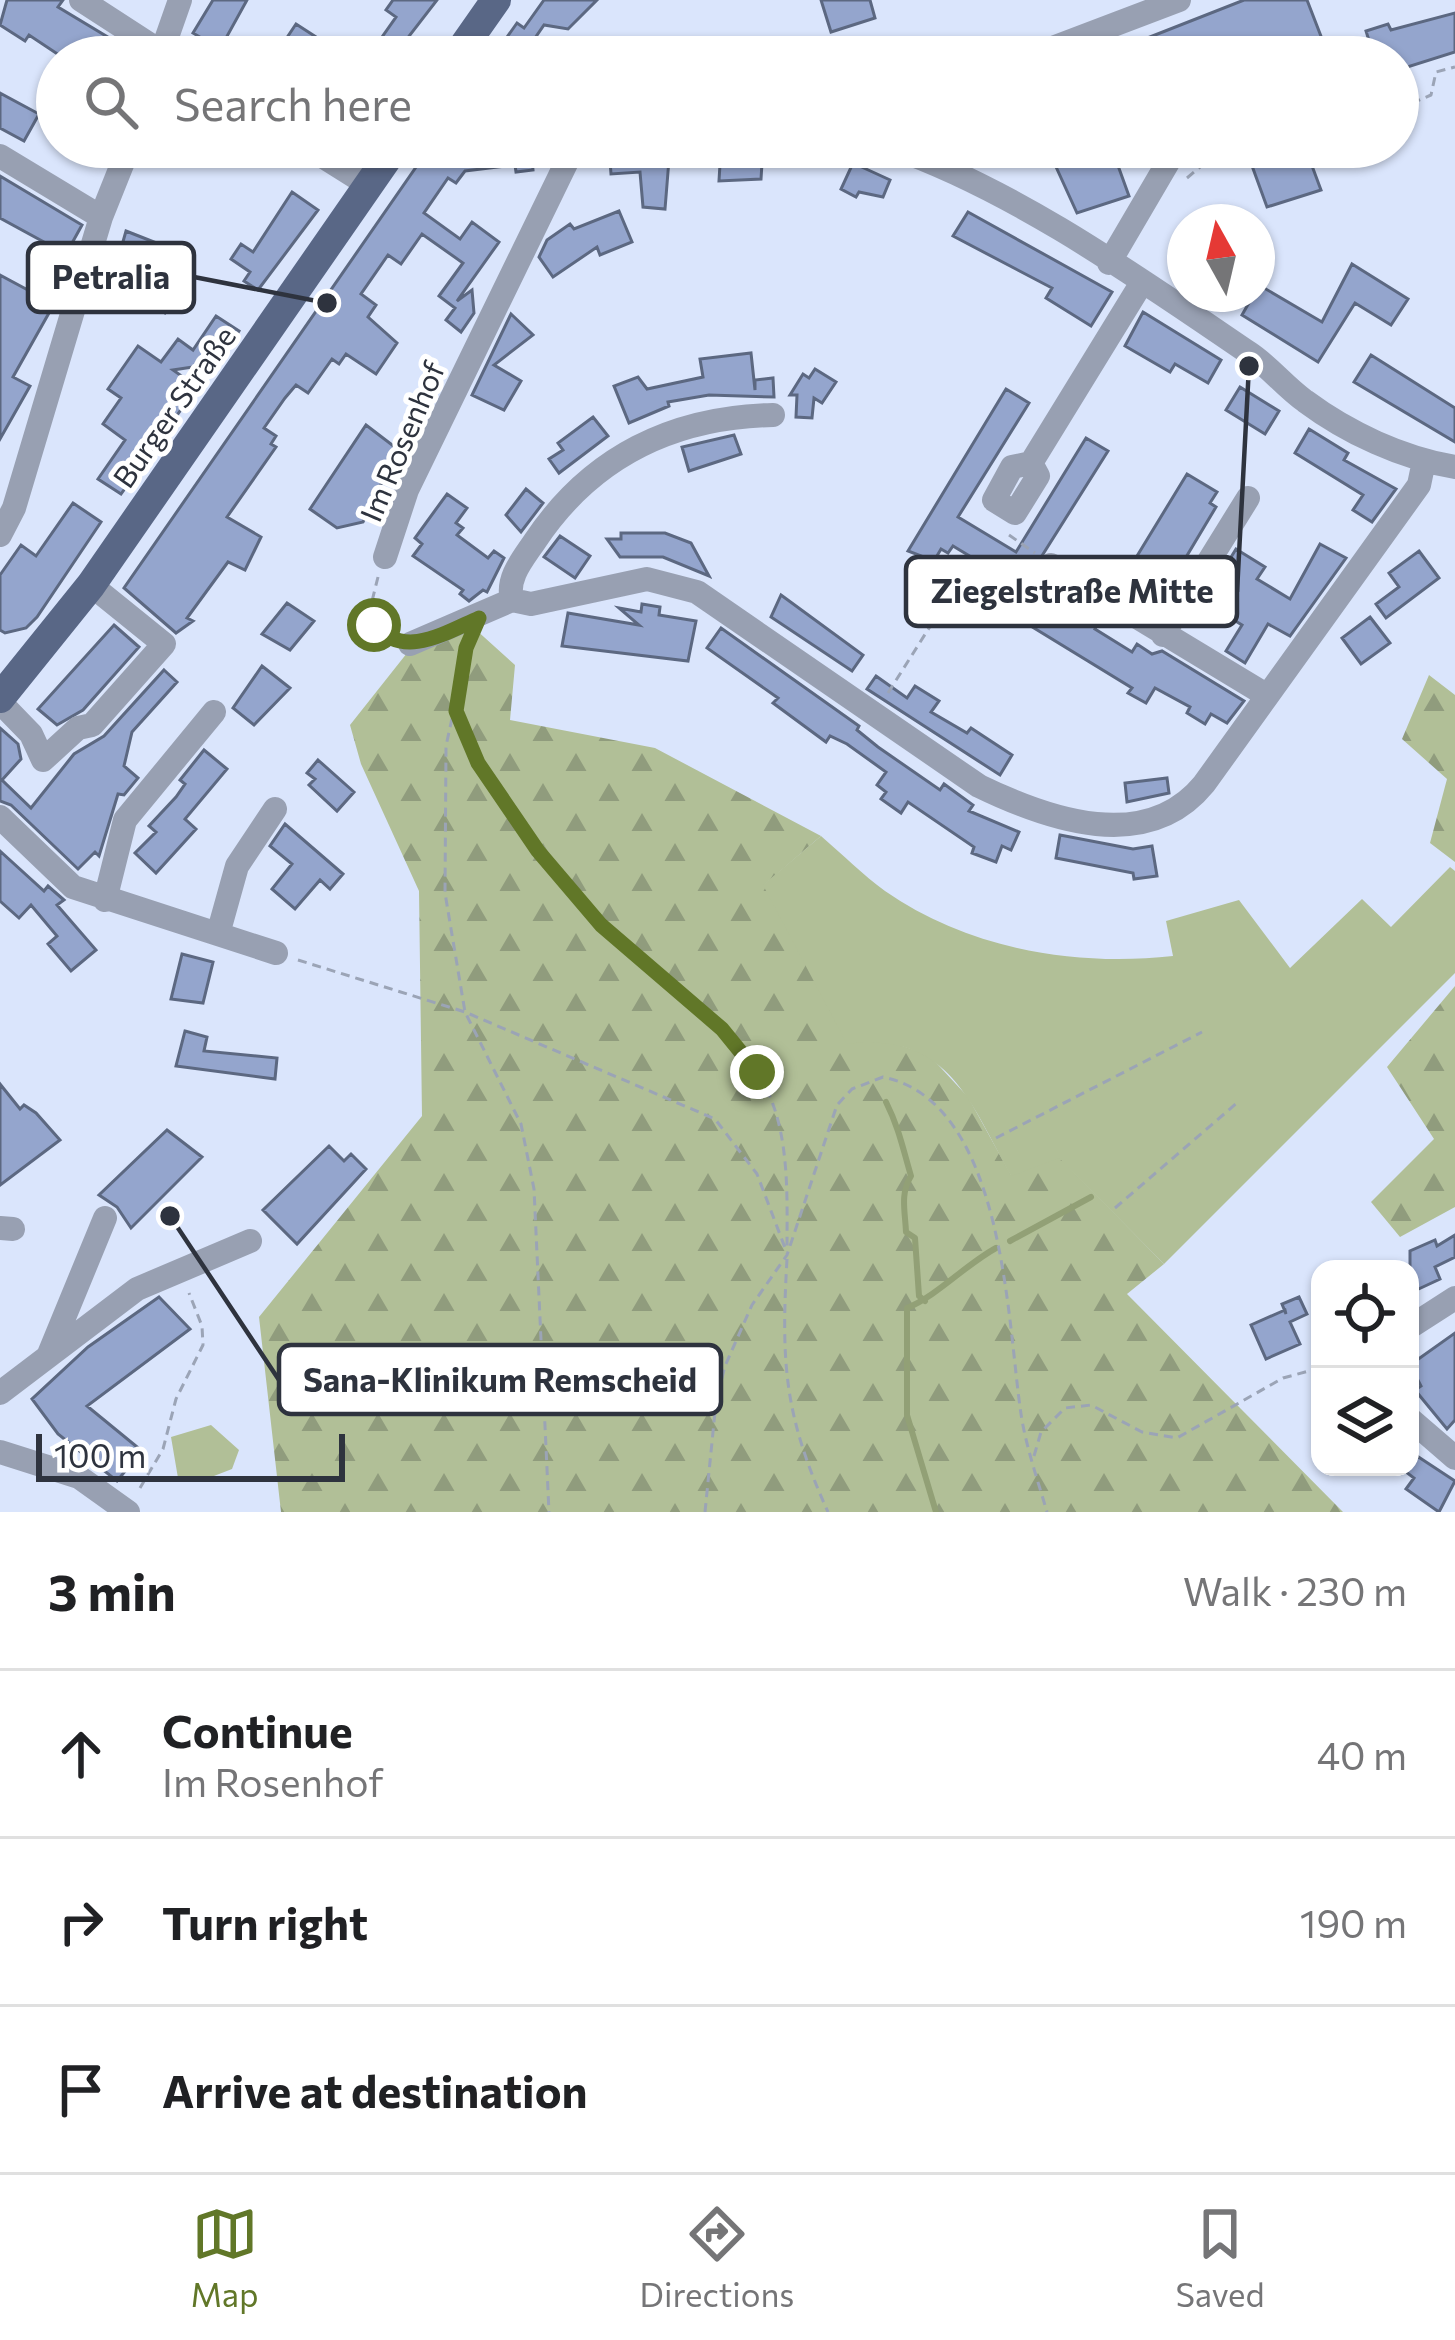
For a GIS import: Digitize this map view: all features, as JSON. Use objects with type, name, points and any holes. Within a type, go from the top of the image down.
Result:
[{"type":"main road","points":[[470,36],[496,0]]},
{"type":"main road","name":"Burger Straße","points":[[3,690],[91,585],[382,168]]},
{"type":"street","points":[[81,0],[135,36]]},
{"type":"street","points":[[170,36],[180,0]]},
{"type":"street","points":[[1084,36],[1179,0]]},
{"type":"street","points":[[0,156],[101,217]]},
{"type":"street","points":[[0,535],[14,508],[101,217],[121,168]]},
{"type":"street","points":[[341,168],[370,186]]},
{"type":"street","name":"Im Rosenhof","points":[[385,557],[406,490],[564,168]]},
{"type":"street","points":[[942,168],[981,184],[1255,356],[1325,414],[1424,461],[1455,467]]},
{"type":"street","points":[[1108,263],[1166,168]]},
{"type":"street","points":[[1031,463],[1141,284]]},
{"type":"street","points":[[512,600],[514,574],[537,538],[565,500],[612,459],[680,427],[773,415]]},
{"type":"street","points":[[410,644],[512,600],[531,604],[647,579],[680,585],[979,786],[1071,820],[1127,824],[1162,819],[1186,805],[1419,485],[1424,461]]},
{"type":"street","points":[[1163,635],[1247,498]]},
{"type":"street","points":[[1045,560],[1266,695]]},
{"type":"street","points":[[3,690],[43,760],[78,728],[92,725],[164,644],[91,585]]},
{"type":"street","points":[[104,901],[125,820],[214,712]]},
{"type":"street","points":[[218,934],[245,848],[275,809]]},
{"type":"street","points":[[0,817],[73,887],[104,901],[276,953]]},
{"type":"street","points":[[48,1357],[105,1218]]},
{"type":"street","points":[[0,1393],[137,1289],[250,1241]]},
{"type":"street","points":[[1419,1321],[1455,1298]]},
{"type":"street","points":[[1419,1427],[1455,1458]]},
{"type":"street","points":[[0,1452],[48,1463],[126,1511]]},
{"type":"street","points":[[90,1487],[98,1512]]},
{"type":"path","points":[[1419,100],[1431,95],[1436,72],[1455,67]]},
{"type":"path","points":[[1163,173],[1183,181],[1199,168]]},
{"type":"path","points":[[1018,543],[1045,560]]},
{"type":"path","name":"Im Rosenhof","points":[[385,557],[368,613],[383,635],[410,644]]},
{"type":"path","points":[[875,714],[948,598]]},
{"type":"path","points":[[479,618],[466,648],[446,746],[445,893],[465,1012],[521,1124],[534,1189],[549,1512]]},
{"type":"path","points":[[456,711],[487,777],[560,878],[601,925],[722,1029],[757,1072],[776,1115],[784,1165],[787,1255],[781,1305],[792,1420],[828,1512]]},
{"type":"path","points":[[276,953],[465,1012],[715,1119],[757,1174],[787,1255]]},
{"type":"path","points":[[996,1138],[1202,1032]]},
{"type":"path","points":[[705,1512],[716,1402],[744,1318],[787,1255],[837,1105],[852,1089],[883,1077],[925,1096],[965,1153],[997,1228],[1022,1422],[1047,1512]]},
{"type":"path","points":[[1115,1208],[1238,1102]]},
{"type":"path","points":[[126,1511],[163,1449],[176,1399],[203,1345],[199,1312],[178,1273]]},
{"type":"path","points":[[1034,1464],[1040,1432],[1065,1408],[1091,1405],[1142,1432],[1177,1438],[1283,1378],[1311,1370]]},
{"type":"green space","points":[[474,628],[515,665],[510,720],[655,748],[821,836],[764,885],[885,1040],[929,1055],[968,1097],[1011,1175],[1059,1157],[1164,1264],[1127,1294],[1343,1512],[281,1512],[259,1317],[422,1116],[419,891],[361,764],[350,725],[411,648]]},
{"type":"green space","points":[[1429,675],[1455,695],[1455,862],[1430,843],[1447,779],[1402,739]]},
{"type":"green space","points":[[821,836],[885,891],[951,927],[1023,949],[1098,959],[1173,956],[1166,921],[1239,900],[1290,968],[1362,899],[1391,927],[1450,867],[1455,871],[1455,973],[1164,1264],[1059,1158],[1011,1176],[967,1097],[932,1060],[881,1043],[847,1044],[763,885]]},
{"type":"green space","points":[[1455,986],[1455,1207],[1400,1237],[1371,1202],[1434,1139],[1387,1067]]},
{"type":"green space","points":[[211,1425],[239,1450],[232,1469],[201,1481],[178,1478],[171,1437]]},
{"type":"building","points":[[7,0],[63,0],[58,7],[106,36],[36,36],[36,40],[29,35],[25,41],[0,25]]},
{"type":"building","points":[[213,0],[247,0],[227,36],[193,33]]},
{"type":"building","points":[[393,0],[437,0],[409,36],[383,36],[396,17],[386,10]]},
{"type":"building","points":[[544,0],[597,0],[568,29],[544,25],[536,36],[508,36],[517,23],[524,28]]},
{"type":"building","points":[[821,0],[870,0],[875,18],[831,32]]},
{"type":"building","points":[[1244,0],[1307,0],[1321,36],[1152,36]]},
{"type":"building","points":[[1455,13],[1455,52],[1419,63],[1419,36],[1368,36],[1366,31],[1388,24],[1391,30]]},
{"type":"building","points":[[296,24],[315,36],[288,36]]},
{"type":"building","points":[[0,93],[36,112],[24,141],[0,128]]},
{"type":"building","points":[[415,168],[490,168],[465,171],[456,183],[448,178],[424,213],[460,239],[472,222],[499,242],[457,301],[472,290],[474,313],[461,332],[446,320],[455,308],[439,296],[463,263],[422,234],[401,264],[388,255],[361,294],[376,305],[368,317],[397,343],[376,374],[346,354],[339,364],[332,359],[308,393],[296,385],[264,428],[276,436],[271,444],[276,447],[227,517],[261,537],[245,570],[228,562],[187,618],[193,621],[176,633],[124,588]]},
{"type":"building","points":[[611,168],[668,168],[665,209],[643,207],[640,172],[611,174]]},
{"type":"building","points":[[720,168],[762,168],[761,179],[719,181]]},
{"type":"building","points":[[851,168],[864,168],[890,180],[883,197],[859,192],[856,197],[841,189]]},
{"type":"building","points":[[1057,168],[1119,168],[1129,196],[1077,213]]},
{"type":"building","points":[[1253,168],[1313,168],[1321,190],[1266,204]]},
{"type":"building","points":[[0,176],[82,225],[66,254],[0,218]]},
{"type":"building","points":[[292,192],[318,210],[258,290],[244,281],[250,272],[231,259],[241,244],[253,252]]},
{"type":"building","points":[[619,211],[632,242],[600,255],[597,247],[553,277],[539,257],[547,240],[570,224],[574,229]]},
{"type":"building","points":[[968,212],[1112,292],[1091,326],[1046,298],[1052,288],[953,236]]},
{"type":"building","points":[[126,231],[159,244],[149,281],[175,300],[165,313],[113,277]]},
{"type":"building","points":[[1352,264],[1408,299],[1391,325],[1355,303],[1318,362],[1242,315],[1275,312],[1275,294],[1322,322]]},
{"type":"building","points":[[0,275],[54,304],[13,377],[30,386],[0,439]]},
{"type":"building","points":[[1143,312],[1221,360],[1208,383],[1175,364],[1170,372],[1125,346]]},
{"type":"building","points":[[511,314],[533,335],[494,365],[521,381],[504,410],[472,395]]},
{"type":"building","points":[[216,316],[239,331],[225,354],[216,348],[208,361],[213,364],[173,370],[197,387],[121,494],[98,479],[125,440],[103,424],[121,398],[108,389],[138,346],[161,362],[178,339],[193,350]]},
{"type":"building","points":[[751,353],[755,390],[755,380],[773,378],[774,397],[709,395],[668,402],[669,406],[629,423],[614,386],[638,377],[647,389],[703,377],[700,359]]},
{"type":"building","points":[[1371,355],[1455,408],[1455,442],[1354,382]]},
{"type":"building","points":[[815,369],[836,382],[822,403],[814,398],[812,418],[796,417],[797,395],[790,395],[803,374],[809,378]]},
{"type":"building","points":[[1240,387],[1279,411],[1265,434],[1226,410]]},
{"type":"building","points":[[1006,389],[1029,403],[958,517],[1016,552],[1086,438],[1108,451],[1028,578],[1047,589],[1042,597],[1080,620],[1084,612],[1100,622],[1095,629],[1132,652],[1137,644],[1152,654],[1162,651],[1244,701],[1227,723],[1211,714],[1205,724],[1187,713],[1190,707],[1155,688],[1146,703],[1128,693],[1132,688],[993,603],[995,598],[986,593],[993,581],[986,576],[991,569],[953,546],[948,553],[941,549],[934,561],[908,551]]},
{"type":"building","points":[[593,417],[608,436],[559,473],[549,459],[563,450],[558,443]]},
{"type":"building","points":[[366,425],[404,454],[379,487],[363,522],[337,528],[310,509]]},
{"type":"building","points":[[1309,429],[1348,453],[1344,460],[1396,489],[1372,522],[1353,510],[1363,495],[1295,453]]},
{"type":"building","points":[[734,435],[741,454],[689,471],[682,447]]},
{"type":"building","points":[[1187,474],[1217,492],[1210,503],[1216,507],[1161,599],[1154,594],[1148,604],[1125,590],[1123,579]]},
{"type":"building","points":[[526,489],[543,503],[521,532],[506,515]]},
{"type":"building","points":[[447,494],[467,508],[456,523],[463,528],[457,535],[488,558],[494,551],[504,558],[487,592],[469,601],[460,594],[463,590],[413,556],[422,544],[415,538]]},
{"type":"building","points":[[73,503],[101,522],[37,617],[26,628],[5,633],[0,630],[0,575],[21,545],[36,556]]},
{"type":"building","points":[[621,533],[665,533],[691,543],[709,576],[663,557],[620,557],[607,539],[621,539]]},
{"type":"building","points":[[560,536],[590,556],[575,578],[544,557]]},
{"type":"building","points":[[1320,544],[1346,558],[1290,636],[1268,624],[1245,663],[1226,651],[1242,625],[1216,609],[1226,592],[1214,585],[1236,549],[1265,567],[1257,579],[1290,599]]},
{"type":"building","points":[[1419,551],[1439,578],[1386,618],[1376,604],[1399,587],[1389,573]]},
{"type":"building","points":[[781,595],[863,655],[852,671],[771,617]]},
{"type":"building","points":[[287,603],[314,621],[290,650],[262,634]]},
{"type":"building","points":[[642,604],[660,607],[659,615],[696,621],[688,661],[562,646],[568,613],[639,625],[619,608],[641,612]]},
{"type":"building","points":[[1370,617],[1390,643],[1361,664],[1342,638]]},
{"type":"building","points":[[114,625],[139,647],[83,710],[57,725],[38,709]]},
{"type":"building","points":[[721,628],[859,726],[857,730],[878,747],[940,790],[944,784],[973,805],[969,811],[1019,832],[1011,850],[1002,846],[996,862],[972,853],[974,847],[908,802],[901,813],[881,799],[886,792],[877,785],[886,772],[847,744],[830,736],[826,742],[773,703],[778,698],[707,648]]},
{"type":"building","points":[[262,666],[290,688],[254,725],[233,708]]},
{"type":"building","points":[[164,670],[177,682],[132,732],[124,766],[138,778],[124,795],[118,794],[99,856],[95,852],[78,869],[11,805],[0,801],[0,728],[18,744],[21,759],[2,780],[31,808],[74,754],[104,736]]},
{"type":"building","points":[[876,676],[907,698],[915,686],[939,701],[931,712],[967,733],[971,728],[1012,755],[1000,775],[867,689]]},
{"type":"building","points":[[204,750],[227,769],[185,819],[196,829],[156,873],[135,853],[156,832],[149,826],[176,797],[185,784],[180,780]]},
{"type":"building","points":[[318,760],[354,792],[337,811],[309,785],[315,779],[307,773]]},
{"type":"building","points":[[1167,778],[1169,793],[1127,802],[1125,783]]},
{"type":"building","points":[[285,824],[343,874],[330,889],[320,880],[295,909],[272,889],[292,864],[270,846]]},
{"type":"building","points":[[1060,835],[1133,849],[1152,846],[1157,876],[1134,879],[1133,873],[1056,858]]},
{"type":"building","points":[[0,851],[44,891],[48,886],[64,900],[57,905],[96,950],[71,971],[48,944],[57,936],[31,905],[19,918],[0,901]]},
{"type":"building","points":[[182,954],[213,962],[203,1003],[171,999]]},
{"type":"building","points":[[185,1031],[207,1037],[204,1051],[277,1058],[275,1079],[176,1066]]},
{"type":"building","points":[[0,1084],[20,1109],[24,1105],[36,1113],[60,1140],[0,1185]]},
{"type":"building","points":[[167,1130],[202,1157],[131,1228],[117,1207],[99,1195]]},
{"type":"building","points":[[329,1146],[344,1161],[351,1154],[366,1169],[297,1244],[263,1210]]},
{"type":"building","points":[[1455,1235],[1455,1257],[1435,1267],[1440,1279],[1419,1289],[1419,1260],[1410,1260],[1410,1251],[1435,1240],[1437,1246]]},
{"type":"building","points":[[159,1297],[190,1329],[87,1406],[142,1451],[117,1481],[58,1434],[32,1399],[88,1347]]},
{"type":"building","points":[[1299,1297],[1307,1314],[1290,1322],[1300,1344],[1266,1359],[1251,1325],[1284,1310],[1282,1304]]},
{"type":"building","points":[[1455,1333],[1455,1420],[1447,1429],[1419,1395],[1419,1359]]},
{"type":"building","points":[[1419,1457],[1455,1481],[1439,1512],[1406,1489],[1419,1476]]},
{"type":"waterway","points":[[886,1102],[911,1176],[904,1196],[906,1232],[915,1238],[919,1296],[925,1301]]},
{"type":"waterway","points":[[1010,1241],[1091,1197]]},
{"type":"waterway","points":[[936,1512],[907,1415],[907,1308],[996,1248]]},
{"type":"place","name":"Petralia","points":[[327,303]]},
{"type":"place","name":"Ziegelstraße Mitte","points":[[1249,366]]},
{"type":"place","name":"Sana-Klinikum Remscheid","points":[[170,1216]]},
{"type":"route","points":[[374,625],[397,644],[410,644],[479,618],[466,648],[456,711],[478,763],[538,851],[601,925],[722,1029],[757,1072]]}]
